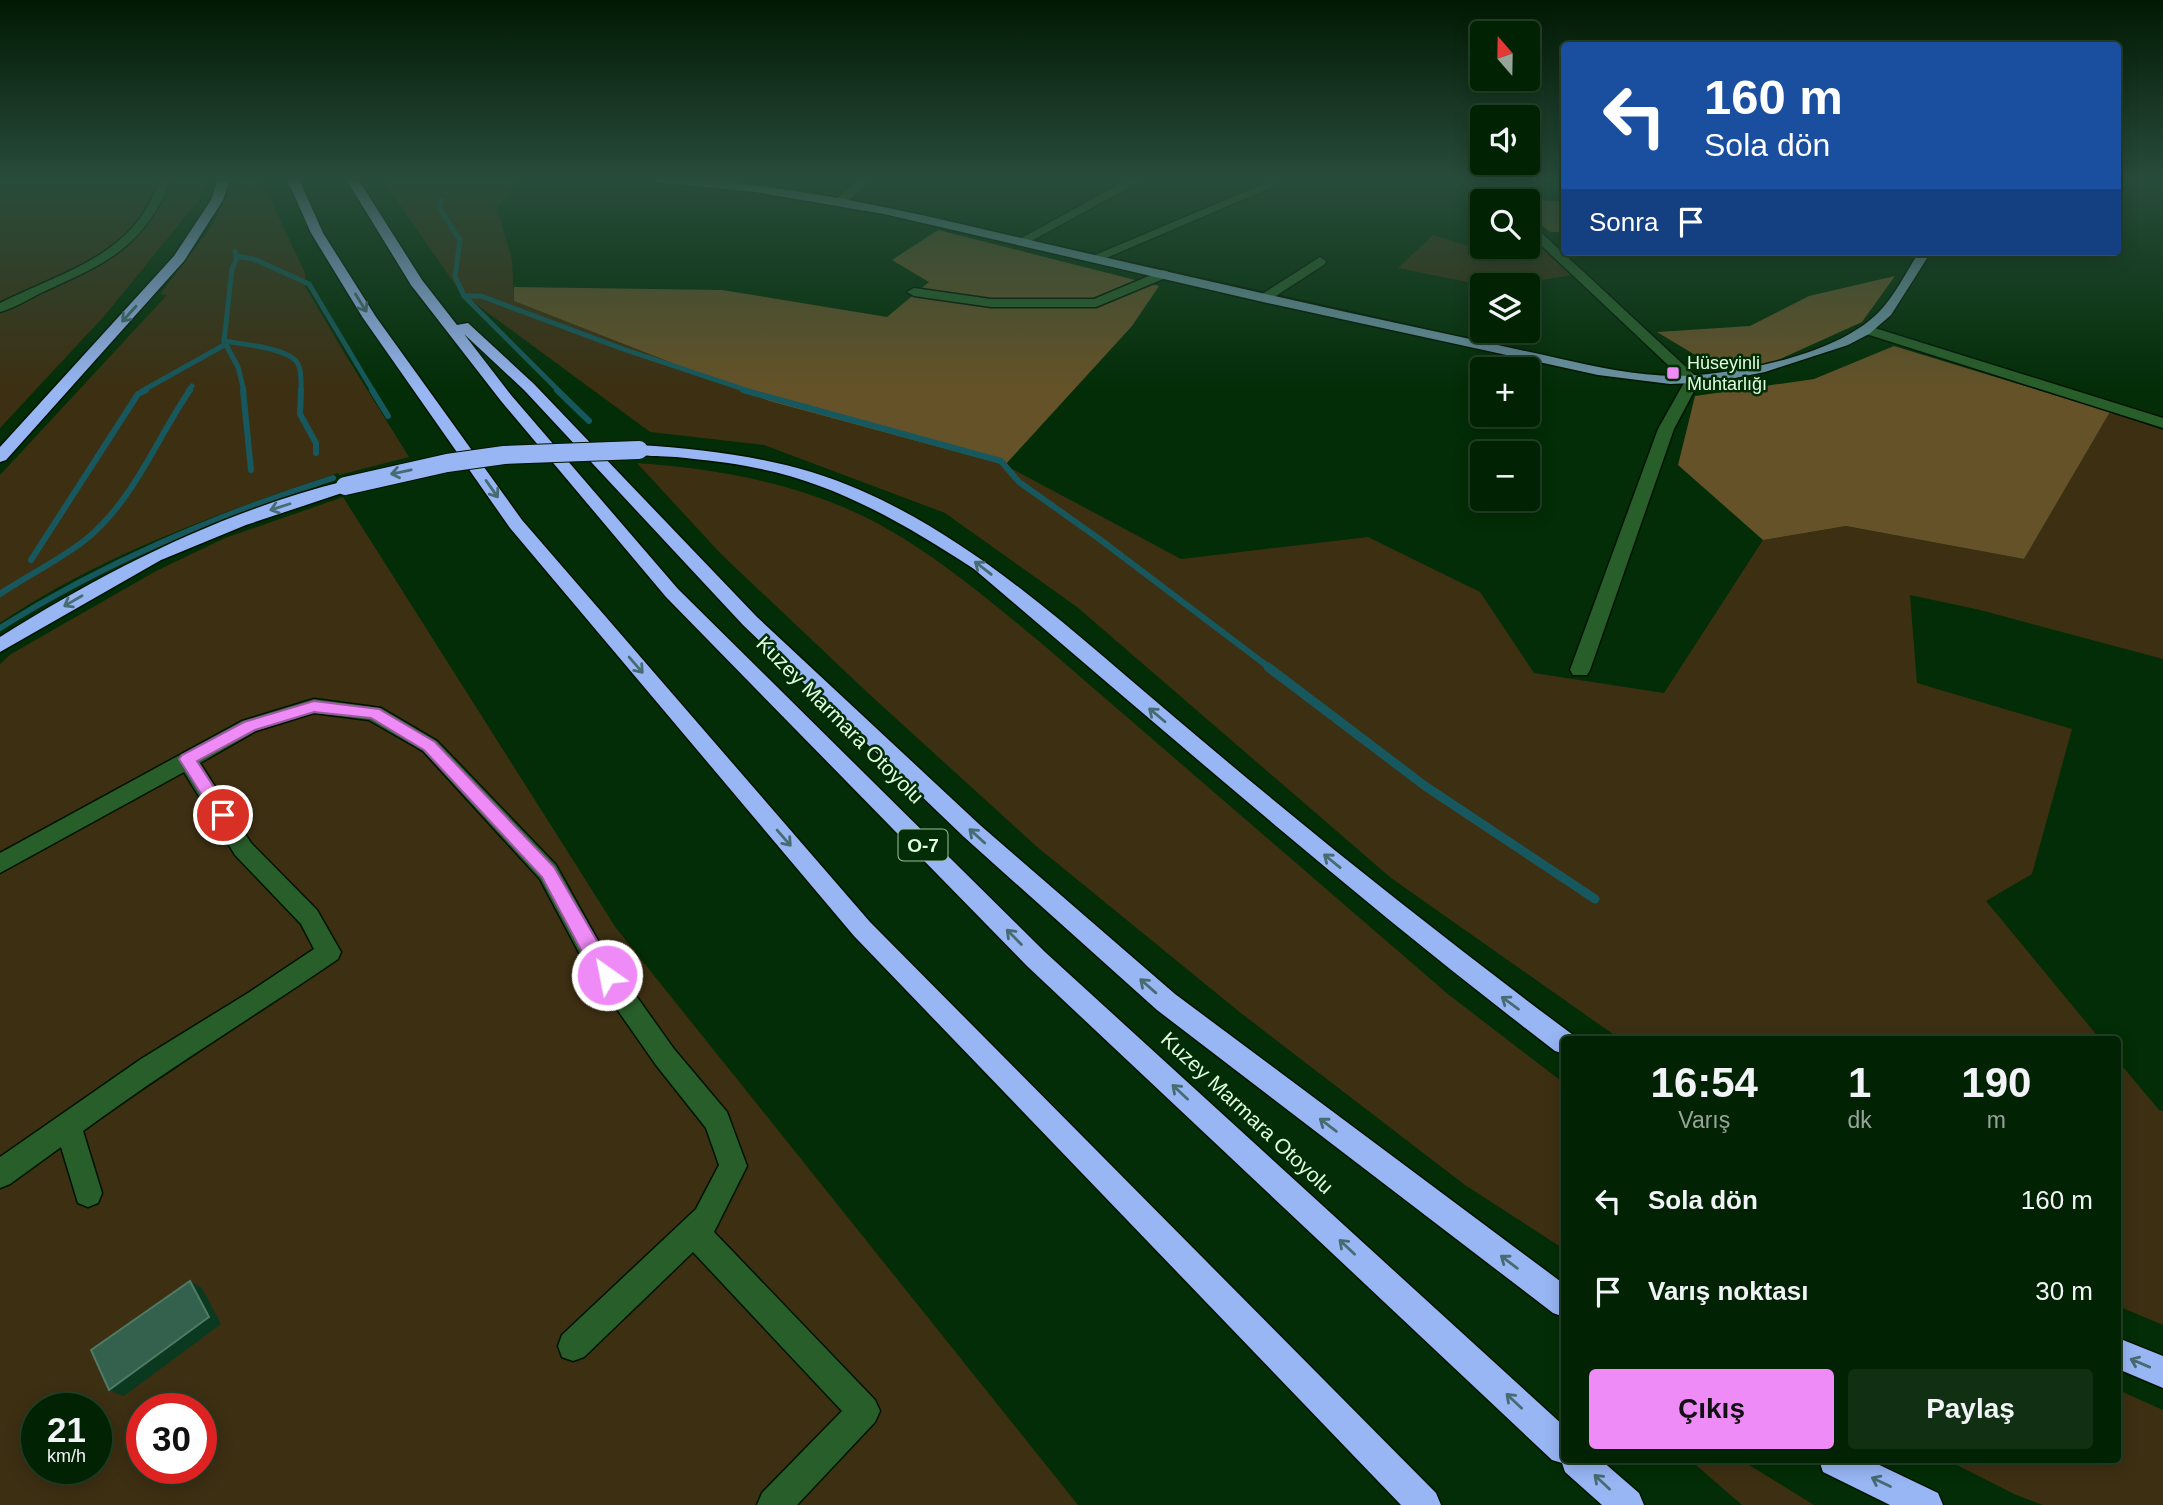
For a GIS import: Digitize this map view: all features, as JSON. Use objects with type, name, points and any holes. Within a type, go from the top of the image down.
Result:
[{"type":"highway","points":[[0,457],[185,249]]},
{"type":"highway","points":[[327,249],[370,318],[525,534],[862,929],[1424,1505]]},
{"type":"highway","name":"Kuzey Marmara Otoyolu","points":[[396,249],[416,282],[506,398],[664,582],[765,687],[1036,959],[1561,1445]]},
{"type":"highway","points":[[416,282],[529,387],[750,621],[972,831],[1166,1002],[1561,1300]]},
{"type":"highway","points":[[0,646],[73,600],[176,547],[345,485],[504,455],[574,450],[639,450],[711,455],[775,466],[833,486],[879,506],[980,565],[1460,966],[1561,1041]]},
{"type":"highway","points":[[2121,1354],[2163,1373]]},
{"type":"highway","points":[[1580,1463],[1627,1505]]},
{"type":"highway","points":[[1841,1463],[1926,1505]]},
{"type":"main road","points":[[1053,249],[1598,371],[1646,378],[1693,380],[1734,375],[1801,357],[1855,338],[1881,318],[1922,256]]},
{"type":"street","points":[[0,308],[78,271],[116,249]]},
{"type":"street","points":[[1094,258],[1115,249]]},
{"type":"street","points":[[1552,249],[1693,380],[1666,429],[1580,670]]},
{"type":"street","points":[[1263,298],[1321,261]]},
{"type":"street","points":[[914,292],[991,303],[1096,303],[1163,274]]},
{"type":"street","points":[[1866,329],[2163,423]]},
{"type":"street","points":[[0,864],[249,726],[314,706],[374,713],[430,746],[548,872],[593,955],[665,1057],[717,1121],[733,1166],[706,1219],[573,1346]]},
{"type":"street","points":[[0,1174],[150,1067],[330,952],[309,918],[275,879],[243,849],[187,759]]},
{"type":"street","points":[[68,1125],[88,1193]]},
{"type":"street","points":[[693,1231],[864,1411],[774,1505]]},
{"type":"shaded area","points":[[0,249],[159,249],[106,314],[0,428]]},
{"type":"shaded area","points":[[194,249],[294,249],[305,273],[305,286],[409,457],[339,475],[338,473],[207,519],[121,555],[39,598],[0,623],[0,475],[167,295],[160,294]]},
{"type":"shaded area","points":[[431,249],[509,249],[514,301],[769,401],[1005,465],[1181,559],[1368,537],[1480,592],[1534,673],[1664,693],[1763,540],[1846,526],[2024,559],[2110,412],[2163,430],[2163,659],[1980,610],[1910,595],[1917,683],[2072,729],[2032,874],[1986,901],[2098,1036],[1616,1036],[1391,878],[1077,607],[945,513],[764,445],[650,432],[461,293]]},
{"type":"shaded area","points":[[909,249],[1014,249],[1159,286],[1132,326],[1005,465],[769,401],[514,301],[514,287],[722,290],[887,317],[929,282],[892,260]]},
{"type":"shaded area","points":[[1418,249],[1470,249],[1470,259],[1540,259],[1540,250],[1545,249],[1573,275],[1540,280],[1540,273],[1470,273],[1470,283],[1398,268]]},
{"type":"shaded area","points":[[1895,276],[1862,322],[1760,368],[1712,365],[1657,332],[1750,326],[1809,296]]},
{"type":"shaded area","points":[[1894,346],[2110,412],[2024,559],[1846,526],[1763,540],[1678,465],[1695,396],[1814,379]]},
{"type":"shaded area","points":[[637,463],[751,478],[834,503],[885,528],[932,557],[1040,642],[1449,995],[1561,1081],[1561,1247],[1465,1185],[1242,1014],[1036,846],[721,554]]},
{"type":"shaded area","points":[[343,497],[616,928],[1078,1505],[0,1505],[0,664],[11,654],[156,571],[225,538]]},
{"type":"shaded area","points":[[2121,1065],[2159,1110],[2163,1111],[2163,1325],[2121,1307]]},
{"type":"shaded area","points":[[2121,1391],[2163,1410],[2163,1505],[2043,1505],[2016,1495],[1953,1463],[2121,1463]]},
{"type":"shaded area","points":[[1693,1463],[1746,1463],[1814,1505],[1742,1505]]},
{"type":"building","points":[[190,1281],[209,1317],[109,1390],[91,1350]]},
{"type":"waterway","points":[[459,249],[455,276],[464,296]]},
{"type":"waterway","points":[[235,251],[236,256]]},
{"type":"waterway","points":[[224,341],[232,269],[236,256]]},
{"type":"waterway","points":[[236,256],[254,259],[309,284],[373,391]]},
{"type":"waterway","points":[[464,296],[481,296],[623,349],[749,391]]},
{"type":"waterway","points":[[464,296],[559,391]]},
{"type":"waterway","points":[[224,341],[276,350],[293,359],[300,370],[301,390]]},
{"type":"waterway","points":[[142,391],[226,344]]},
{"type":"waterway","points":[[226,344],[238,367],[244,391]]},
{"type":"waterway","points":[[188,391],[192,386]]},
{"type":"waterway","points":[[31,560],[138,394],[146,390]]},
{"type":"waterway","points":[[0,594],[69,552],[106,520],[133,485],[190,390]]},
{"type":"waterway","points":[[243,390],[251,470]]},
{"type":"waterway","points":[[301,390],[300,414],[316,443],[316,453]]},
{"type":"waterway","points":[[372,390],[388,416]]},
{"type":"waterway","points":[[557,390],[589,421]]},
{"type":"waterway","points":[[743,390],[1001,461],[1019,482],[1270,668]]},
{"type":"waterway","points":[[0,628],[80,582],[162,543],[246,508],[333,478]]},
{"type":"waterway","points":[[1268,667],[1425,786],[1595,899]]},
{"type":"place","name":"Hüseyinli Muhtarlığı","points":[[1673,373]]},
{"type":"route","points":[[223,815],[187,759],[249,726],[314,706],[374,713],[430,746],[548,872],[593,955],[607,975]]}]
